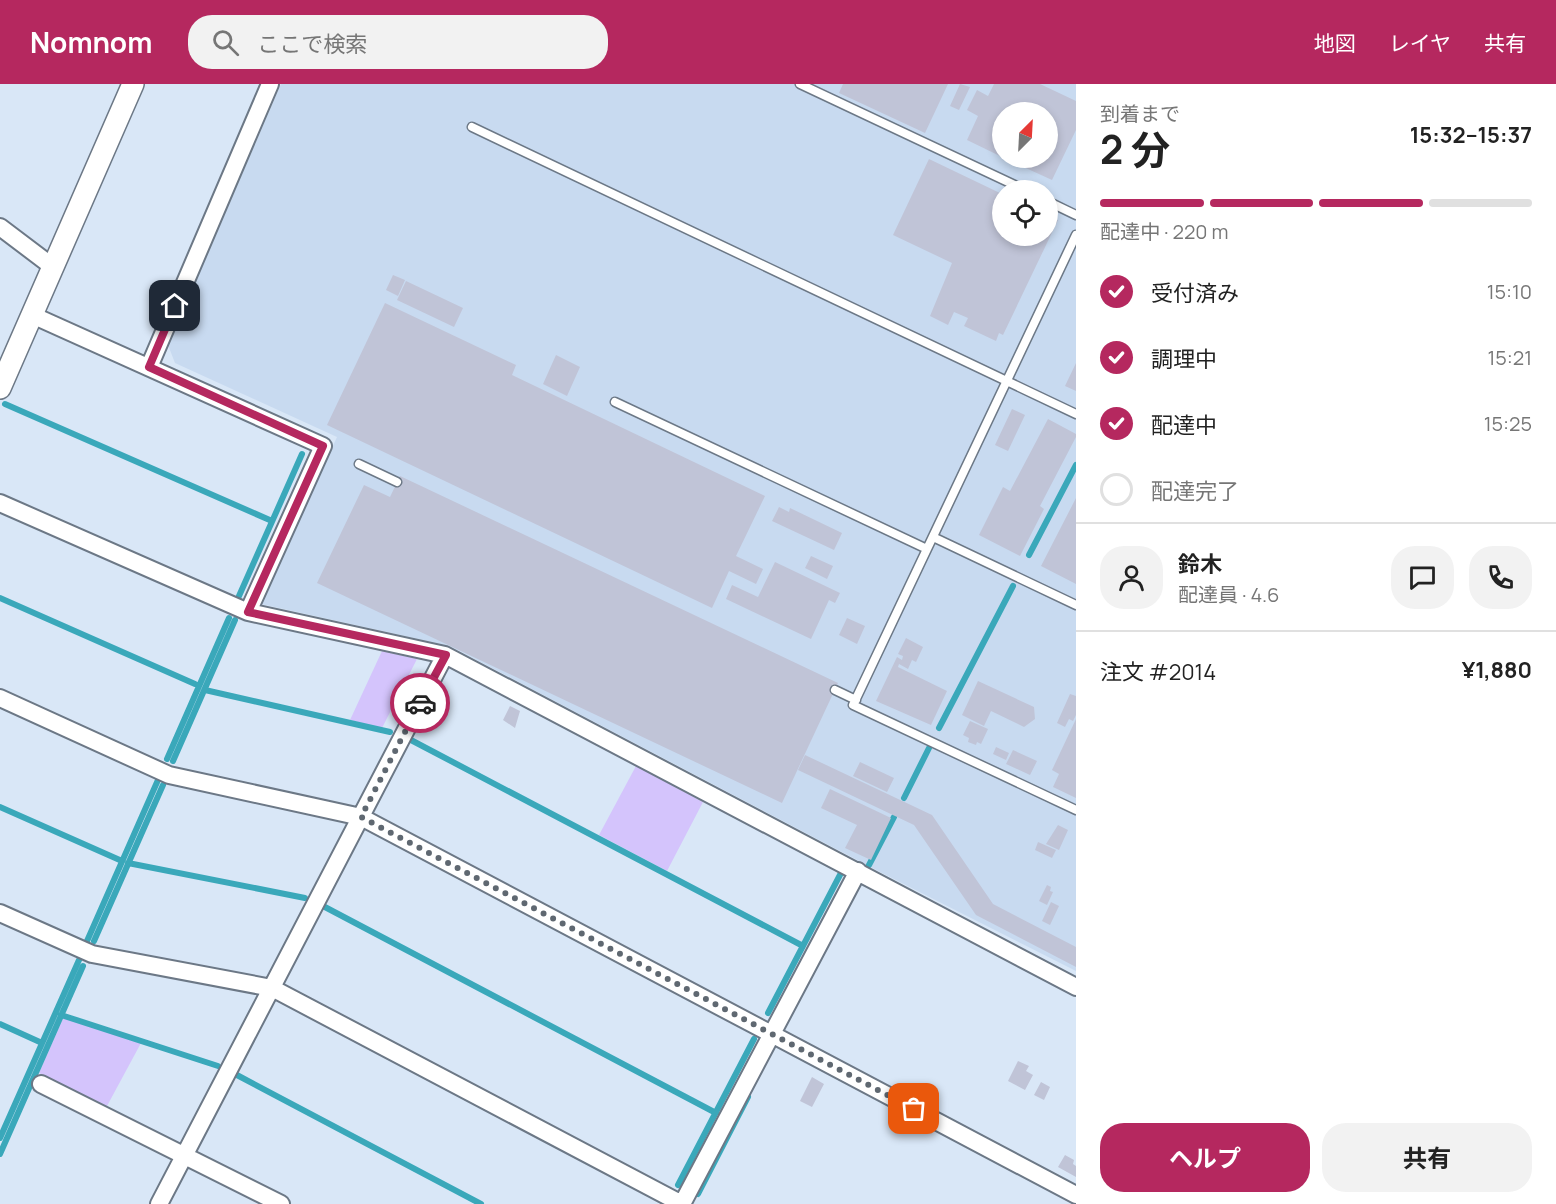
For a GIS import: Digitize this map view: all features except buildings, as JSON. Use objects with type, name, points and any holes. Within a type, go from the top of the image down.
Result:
[{"type":"street","points":[[149,367],[270,84]]},
{"type":"street","points":[[0,388],[7,351],[32,315],[126,87]]},
{"type":"street","points":[[0,227],[53,267]]},
{"type":"street","points":[[32,315],[323,446],[248,612]]},
{"type":"street","points":[[0,503],[248,612],[446,655],[1076,987]]},
{"type":"street","points":[[159,1204],[446,655]]},
{"type":"street","points":[[0,698],[170,775],[361,817],[1076,1195]]},
{"type":"street","points":[[0,913],[92,954],[272,988],[682,1204],[858,871]]},
{"type":"street","points":[[41,1084],[281,1204]]},
{"type":"lane","points":[[800,84],[1004,180]]},
{"type":"lane","points":[[472,127],[1076,414]]},
{"type":"lane","points":[[1058,206],[1076,215]]},
{"type":"lane","points":[[1076,235],[853,705],[1076,810]]},
{"type":"lane","points":[[615,402],[927,549]]},
{"type":"lane","points":[[359,464],[397,482]]},
{"type":"lane","points":[[933,537],[1076,605]]},
{"type":"lane","points":[[835,690],[856,700]]},
{"type":"shaded area","points":[[281,84],[1076,84],[1076,971],[882,873],[450,646],[261,604],[337,437],[175,363],[168,345]]},
{"type":"shaded area","points":[[382,651],[417,659],[382,728],[350,720]]},
{"type":"shaded area","points":[[636,766],[703,802],[667,871],[599,835]]},
{"type":"shaded area","points":[[63,1018],[141,1043],[107,1106],[39,1073]]},
{"type":"waterway","points":[[5,404],[272,521]]},
{"type":"waterway","points":[[239,596],[302,454]]},
{"type":"waterway","points":[[1029,555],[1076,465]]},
{"type":"waterway","points":[[939,728],[1013,586]]},
{"type":"waterway","points":[[0,598],[195,684]]},
{"type":"waterway","points":[[167,759],[229,618]]},
{"type":"waterway","points":[[173,761],[235,620]]},
{"type":"waterway","points":[[205,690],[390,732]]},
{"type":"waterway","points":[[409,739],[803,946]]},
{"type":"waterway","points":[[904,798],[929,748]]},
{"type":"waterway","points":[[87,941],[158,780]]},
{"type":"waterway","points":[[94,941],[163,785]]},
{"type":"waterway","points":[[0,807],[122,861]]},
{"type":"waterway","points":[[869,865],[894,817]]},
{"type":"waterway","points":[[128,863],[305,898]]},
{"type":"waterway","points":[[768,1013],[841,873]]},
{"type":"waterway","points":[[323,906],[716,1113]]},
{"type":"waterway","points":[[0,1138],[79,960]]},
{"type":"waterway","points":[[0,1154],[83,966]]},
{"type":"waterway","points":[[61,1015],[218,1066]]},
{"type":"waterway","points":[[0,1024],[42,1043]]},
{"type":"waterway","points":[[678,1185],[754,1039]]},
{"type":"waterway","points":[[235,1074],[481,1204]]},
{"type":"waterway","points":[[698,1194],[748,1097]]},
{"type":"way so far","points":[[420,703],[361,817],[914,1109]]},
{"type":"route","points":[[175,306],[149,367],[323,446],[248,612],[446,655],[420,703]]}]
